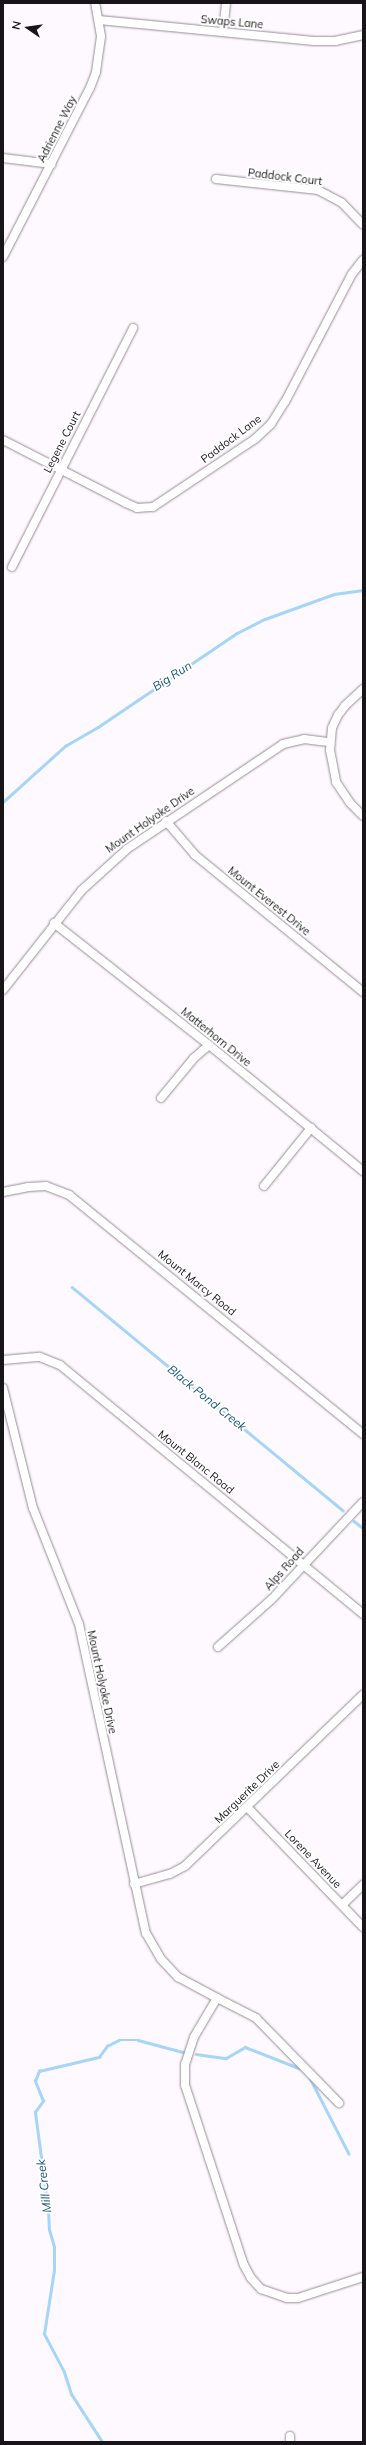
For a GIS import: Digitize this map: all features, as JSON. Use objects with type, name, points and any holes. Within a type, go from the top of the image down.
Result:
[{"type":"street","name":"Adrienne Way","points":[[3,257],[52,164],[96,72],[101,49],[99,20],[95,3]]},
{"type":"street","points":[[223,32],[226,3]]},
{"type":"street","name":"Swaps Lane","points":[[99,20],[324,41],[344,40],[363,35]]},
{"type":"street","points":[[3,158],[52,164]]},
{"type":"street","name":"Paddock Court","points":[[216,179],[318,190],[331,195],[342,203],[363,225]]},
{"type":"street","name":"Paddock Lane","points":[[3,440],[126,503],[146,509],[161,503],[254,439],[279,413],[344,288],[363,260]]},
{"type":"street","name":"Legene Court","points":[[12,567],[133,328]]},
{"type":"street","points":[[363,689],[338,715],[332,728],[330,742],[336,782],[350,803],[363,816]]},
{"type":"street","name":"Mount Holyoke Drive","points":[[3,990],[54,923],[90,881],[113,860],[166,821],[283,744],[304,739],[330,742]]},
{"type":"street","name":"Mount Everest Drive","points":[[166,821],[195,855],[363,992]]},
{"type":"street","name":"Matterhorn Drive","points":[[54,923],[209,1045],[363,1171]]},
{"type":"street","points":[[161,1098],[194,1058],[209,1045]]},
{"type":"street","points":[[264,1186],[311,1128]]},
{"type":"street","name":"Mount Marcy Road","points":[[3,1192],[29,1187],[46,1186],[69,1195],[363,1434]]},
{"type":"street","name":"Mount Blanc Road","points":[[3,1360],[40,1357],[60,1365],[363,1614]]},
{"type":"street","name":"Mount Holyoke Drive","points":[[3,1388],[33,1508],[78,1624],[143,1925],[149,1939],[161,1958],[178,1977],[256,2018],[339,2103]]},
{"type":"street","name":"Alps Road","points":[[218,1647],[271,1600],[363,1502]]},
{"type":"street","name":"Marguerite Drive","points":[[134,1884],[170,1874],[185,1866],[363,1695]]},
{"type":"street","name":"Lorene Avenue","points":[[247,1807],[363,1927]]},
{"type":"street","points":[[342,1905],[363,1884]]},
{"type":"street","points":[[217,1998],[194,2037],[185,2064],[185,2086],[237,2244],[251,2278],[261,2289],[287,2298],[298,2298],[363,2277]]},
{"type":"waterway","name":"Big Run","points":[[3,802],[65,746],[98,727],[237,633],[265,619],[334,594],[363,590]]},
{"type":"waterway","name":"Black Pond Creek","points":[[72,1287],[343,1510]]},
{"type":"waterway","name":"Black Pond Creek","points":[[354,1521],[363,1528]]},
{"type":"waterway","name":"Mill Creek","points":[[102,2442],[71,2394],[64,2372],[44,2334],[54,2270],[54,2247],[49,2230],[48,2210],[35,2112],[43,2101],[35,2081],[39,2071],[99,2057],[107,2046],[119,2040],[138,2040],[183,2052]]},
{"type":"waterway","name":"Mill Creek","points":[[196,2054],[226,2058],[245,2047],[299,2068]]},
{"type":"waterway","name":"Mill Creek","points":[[310,2078],[349,2154]]}]
